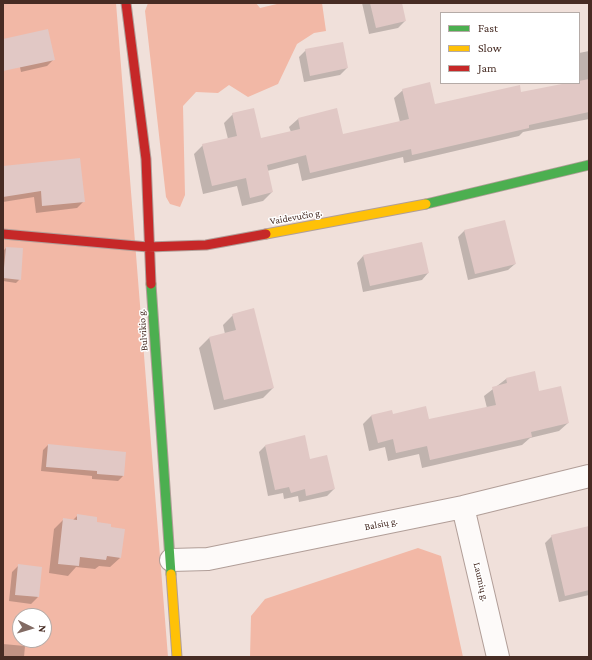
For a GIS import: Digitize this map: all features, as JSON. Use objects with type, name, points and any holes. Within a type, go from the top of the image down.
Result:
[{"type":"street","name":"Bulvikio g.","points":[[126,3],[146,159],[148,247],[177,657]]},
{"type":"street","name":"Vaidevučio g.","points":[[3,234],[148,247],[206,245],[441,201],[589,165]]},
{"type":"street","name":"Balsių g.","points":[[171,560],[208,559],[463,507],[589,476]]},
{"type":"street","name":"Laumių g.","points":[[463,507],[498,657]]},
{"type":"shaded area","points":[[3,3],[116,3],[168,657],[3,657]]},
{"type":"shaded area","points":[[148,3],[256,3],[260,8],[281,3],[322,3],[326,31],[314,33],[297,44],[278,84],[248,97],[229,85],[218,93],[196,92],[183,106],[185,195],[180,207],[170,204],[166,197],[145,11]]},
{"type":"shaded area","points":[[418,548],[441,556],[463,657],[250,657],[251,616],[265,599]]},
{"type":"building","points":[[370,3],[402,3],[406,21],[376,28]]},
{"type":"building","points":[[48,29],[55,60],[3,71],[3,39]]},
{"type":"building","points":[[343,42],[348,68],[310,76],[305,49]]},
{"type":"building","points":[[589,79],[589,112],[529,125],[529,128],[412,155],[411,149],[310,173],[306,155],[267,165],[273,192],[250,198],[246,178],[212,186],[202,144],[237,136],[232,113],[254,108],[261,138],[300,129],[298,118],[337,108],[343,134],[409,119],[402,89],[430,82],[435,104],[520,85],[521,92],[562,84],[580,84],[580,81]]},
{"type":"building","points":[[80,158],[85,202],[42,206],[41,191],[3,197],[3,166]]},
{"type":"building","points":[[505,220],[516,264],[475,274],[464,230]]},
{"type":"building","points":[[422,242],[429,273],[370,286],[363,255]]},
{"type":"building","points":[[6,247],[23,248],[21,280],[3,278]]},
{"type":"building","points":[[254,308],[274,388],[224,400],[209,337],[236,330],[232,314]]},
{"type":"building","points":[[535,371],[539,391],[561,386],[569,423],[531,432],[532,437],[430,460],[427,446],[396,453],[393,439],[378,443],[371,415],[392,410],[393,414],[426,406],[429,419],[496,405],[492,387],[507,383],[506,378]]},
{"type":"building","points":[[305,435],[310,459],[327,455],[335,489],[306,496],[305,489],[291,493],[289,487],[275,490],[265,445]]},
{"type":"building","points":[[48,444],[126,452],[124,476],[97,474],[97,471],[46,467]]},
{"type":"building","points":[[77,514],[97,517],[97,522],[111,524],[111,527],[125,529],[121,558],[107,556],[106,560],[80,557],[79,566],[58,564],[63,518],[77,520]]},
{"type":"building","points":[[589,526],[589,590],[565,596],[551,535]]},
{"type":"building","points":[[18,564],[42,567],[39,597],[15,595]]},
{"type":"traffic: fast","points":[[426,204],[589,165]]},
{"type":"traffic: fast","points":[[151,284],[171,574]]},
{"type":"traffic: slow","points":[[266,234],[426,204]]},
{"type":"traffic: slow","points":[[171,574],[177,657]]},
{"type":"traffic: jam","points":[[126,3],[146,159],[151,284]]},
{"type":"traffic: jam","points":[[3,234],[148,247],[206,245],[266,234]]}]
